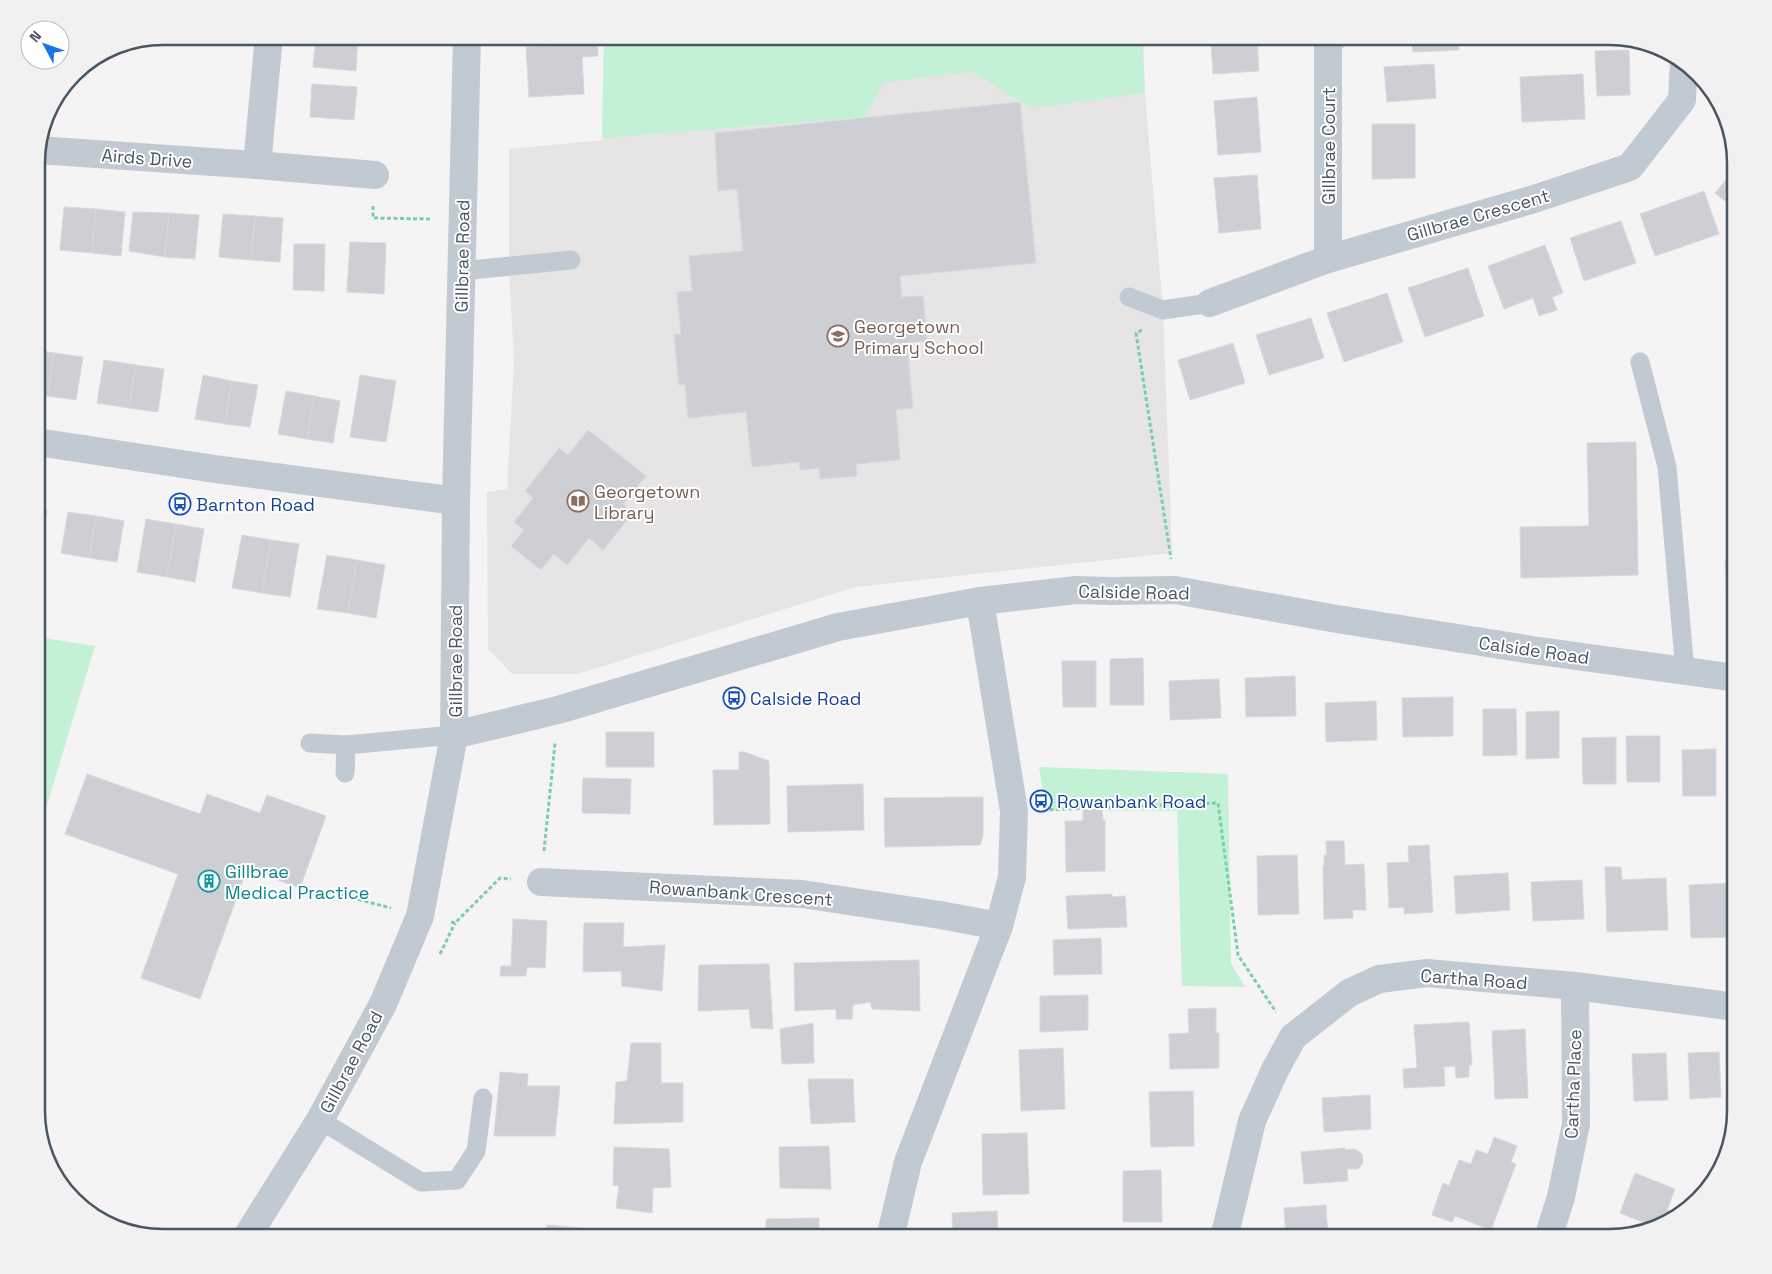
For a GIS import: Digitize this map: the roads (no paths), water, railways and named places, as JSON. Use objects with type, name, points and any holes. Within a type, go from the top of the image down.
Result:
[{"type":"street","points":[[257,164],[268,45]]},
{"type":"street","name":"Gillbrae Road","points":[[252,1229],[320,1120],[383,1004],[420,916],[454,735],[456,501],[467,45]]},
{"type":"street","name":"Gillbrae Court","points":[[1328,45],[1328,259]]},
{"type":"street","name":"Gillbrae Crescent","points":[[1210,303],[1328,259],[1534,199],[1630,167],[1682,100],[1683,71]]},
{"type":"street","name":"Airds Drive","points":[[46,150],[257,164],[374,175]]},
{"type":"street","points":[[45,443],[216,469],[456,501]]},
{"type":"street","name":"Calside Road","points":[[454,735],[558,710],[838,627],[980,601],[1076,590],[1175,590],[1337,619],[1532,650],[1727,677]]},
{"type":"street","points":[[892,1229],[908,1162],[999,926],[1012,877],[1014,811],[980,601]]},
{"type":"street","name":"Rowanbank Crescent","points":[[541,882],[802,894],[999,926]]},
{"type":"street","name":"Cartha Road","points":[[1226,1229],[1252,1121],[1292,1037],[1349,993],[1379,979],[1427,973],[1575,986],[1727,1006]]},
{"type":"street","name":"Cartha Place","points":[[1551,1229],[1561,1197],[1576,1124],[1575,986]]},
{"type":"lane","points":[[461,270],[570,260]]},
{"type":"lane","points":[[1129,297],[1163,310],[1210,303]]},
{"type":"lane","points":[[1640,362],[1667,467],[1685,671]]},
{"type":"lane","points":[[310,743],[346,745],[454,735]]},
{"type":"lane","points":[[345,773],[346,745]]},
{"type":"lane","points":[[320,1120],[421,1182],[457,1180],[476,1151],[483,1098]]},
{"type":"place","name":"Georgetown Primary School","points":[[838,336]]},
{"type":"place","name":"Georgetown Library","points":[[578,501]]},
{"type":"place","name":"Barnton Road","points":[[180,504]]},
{"type":"place","name":"Calside Road","points":[[734,698]]},
{"type":"place","name":"Rowanbank Road","points":[[1041,801]]},
{"type":"place","name":"Gillbrae Medical Practice","points":[[209,881]]}]
